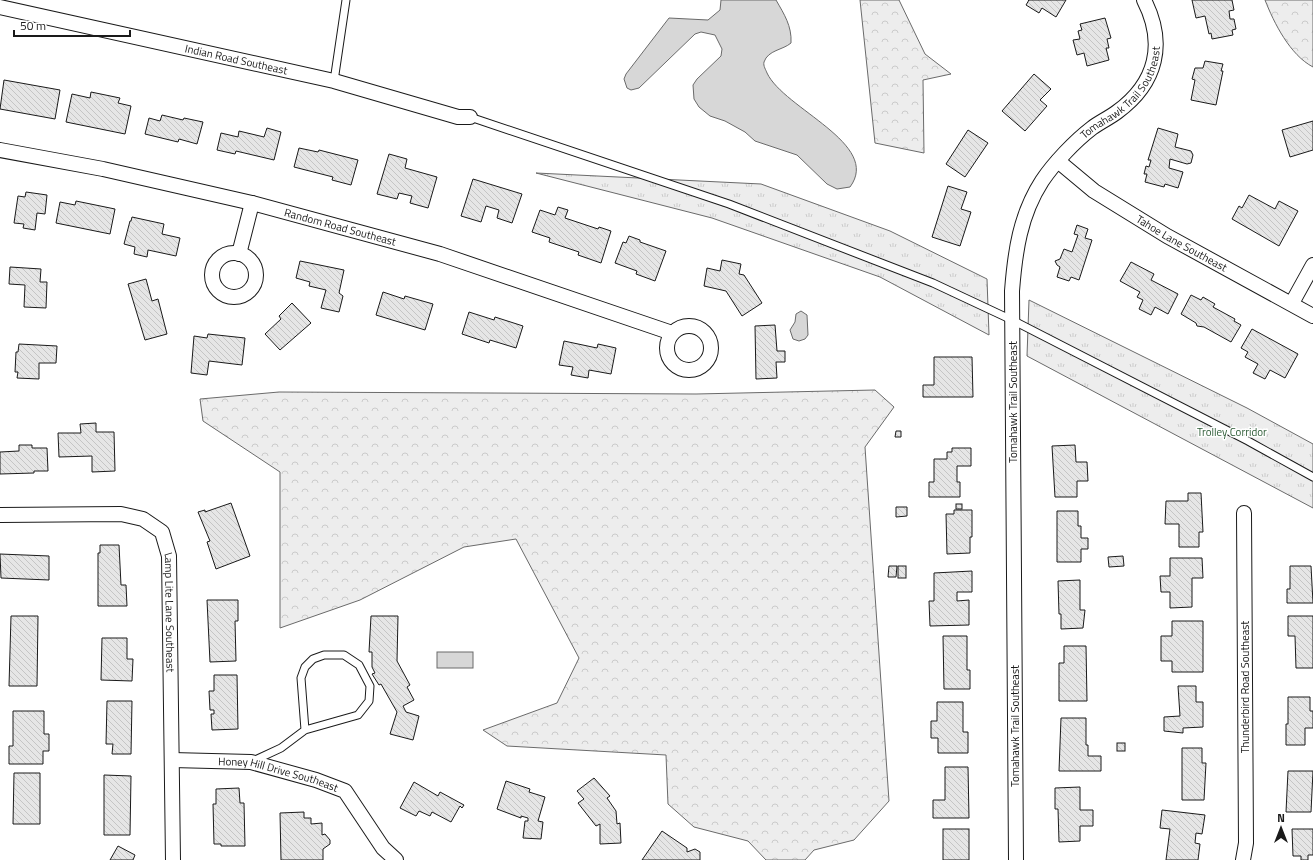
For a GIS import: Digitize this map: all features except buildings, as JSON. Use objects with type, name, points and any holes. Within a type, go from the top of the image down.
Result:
[{"type":"street","name":"Tomahawk Trail Southeast","points":[[1016,860],[1012,320],[1012,291],[1015,250],[1025,212],[1042,181],[1058,161],[1091,128],[1118,112],[1136,96],[1152,71],[1156,44],[1153,17],[1144,0]]},
{"type":"street","name":"Indian Road Southeast","points":[[0,7],[334,81],[458,117],[470,117]]},
{"type":"street","name":"Random Road Southeast","points":[[0,150],[103,170],[252,203],[440,254],[672,333]]},
{"type":"street","name":"Tahoe Lane Southeast","points":[[1058,161],[1094,191],[1167,236],[1292,303],[1313,316]]},
{"type":"street","points":[[239,254],[252,203]]},
{"type":"street","points":[[1292,303],[1313,265]]},
{"type":"street","name":"Thunderbird Road Southeast","points":[[1243,860],[1246,843],[1244,513]]},
{"type":"street","name":"Lamp Lite Lane Southeast","points":[[0,514],[121,514],[143,519],[162,532],[169,556],[173,860]]},
{"type":"street","name":"Honey Hill Drive Southeast","points":[[172,760],[251,762],[316,780],[345,791],[383,848],[396,860]]},
{"type":"lane","points":[[334,81],[346,0]]},
{"type":"lane","points":[[470,117],[729,204],[933,283],[1012,320],[1248,441],[1313,477]]},
{"type":"lane","points":[[251,762],[281,748],[305,730],[358,715],[369,701],[370,686],[358,665],[344,655],[324,655],[313,659],[305,667],[301,678],[305,730]]},
{"type":"green space","points":[[860,0],[899,0],[925,54],[951,74],[923,80],[924,153],[875,143]]},
{"type":"green space","points":[[1265,0],[1313,0],[1313,67],[1305,62],[1290,47],[1278,28]]},
{"type":"green space","points":[[536,173],[761,184],[890,231],[987,279],[989,335],[880,277],[712,218]]},
{"type":"green space","name":"Trolley Corridor","points":[[1029,300],[1247,408],[1313,444],[1313,508],[1027,356]]},
{"type":"green space","points":[[875,390],[894,407],[865,447],[889,801],[854,840],[814,850],[805,860],[766,860],[748,841],[694,827],[668,804],[666,755],[507,746],[483,730],[557,703],[579,658],[516,539],[464,547],[360,600],[280,628],[280,472],[203,421],[200,399],[279,392],[696,394]]},
{"type":"shaded area","points":[[721,0],[776,0],[785,15],[789,26],[791,43],[769,55],[764,62],[765,68],[777,86],[792,100],[827,127],[853,156],[856,171],[850,187],[837,189],[827,184],[797,155],[755,141],[745,132],[725,121],[710,116],[699,107],[694,99],[693,85],[697,79],[721,56],[722,49],[715,35],[701,32],[695,34],[639,88],[631,90],[627,88],[624,79],[626,74],[669,18],[708,20],[720,10]]},
{"type":"shaded area","points":[[801,311],[807,315],[808,335],[805,339],[799,341],[793,339],[790,330],[795,322],[796,314]]},
{"type":"shaded area","points":[[437,652],[473,652],[473,668],[437,668]]}]
